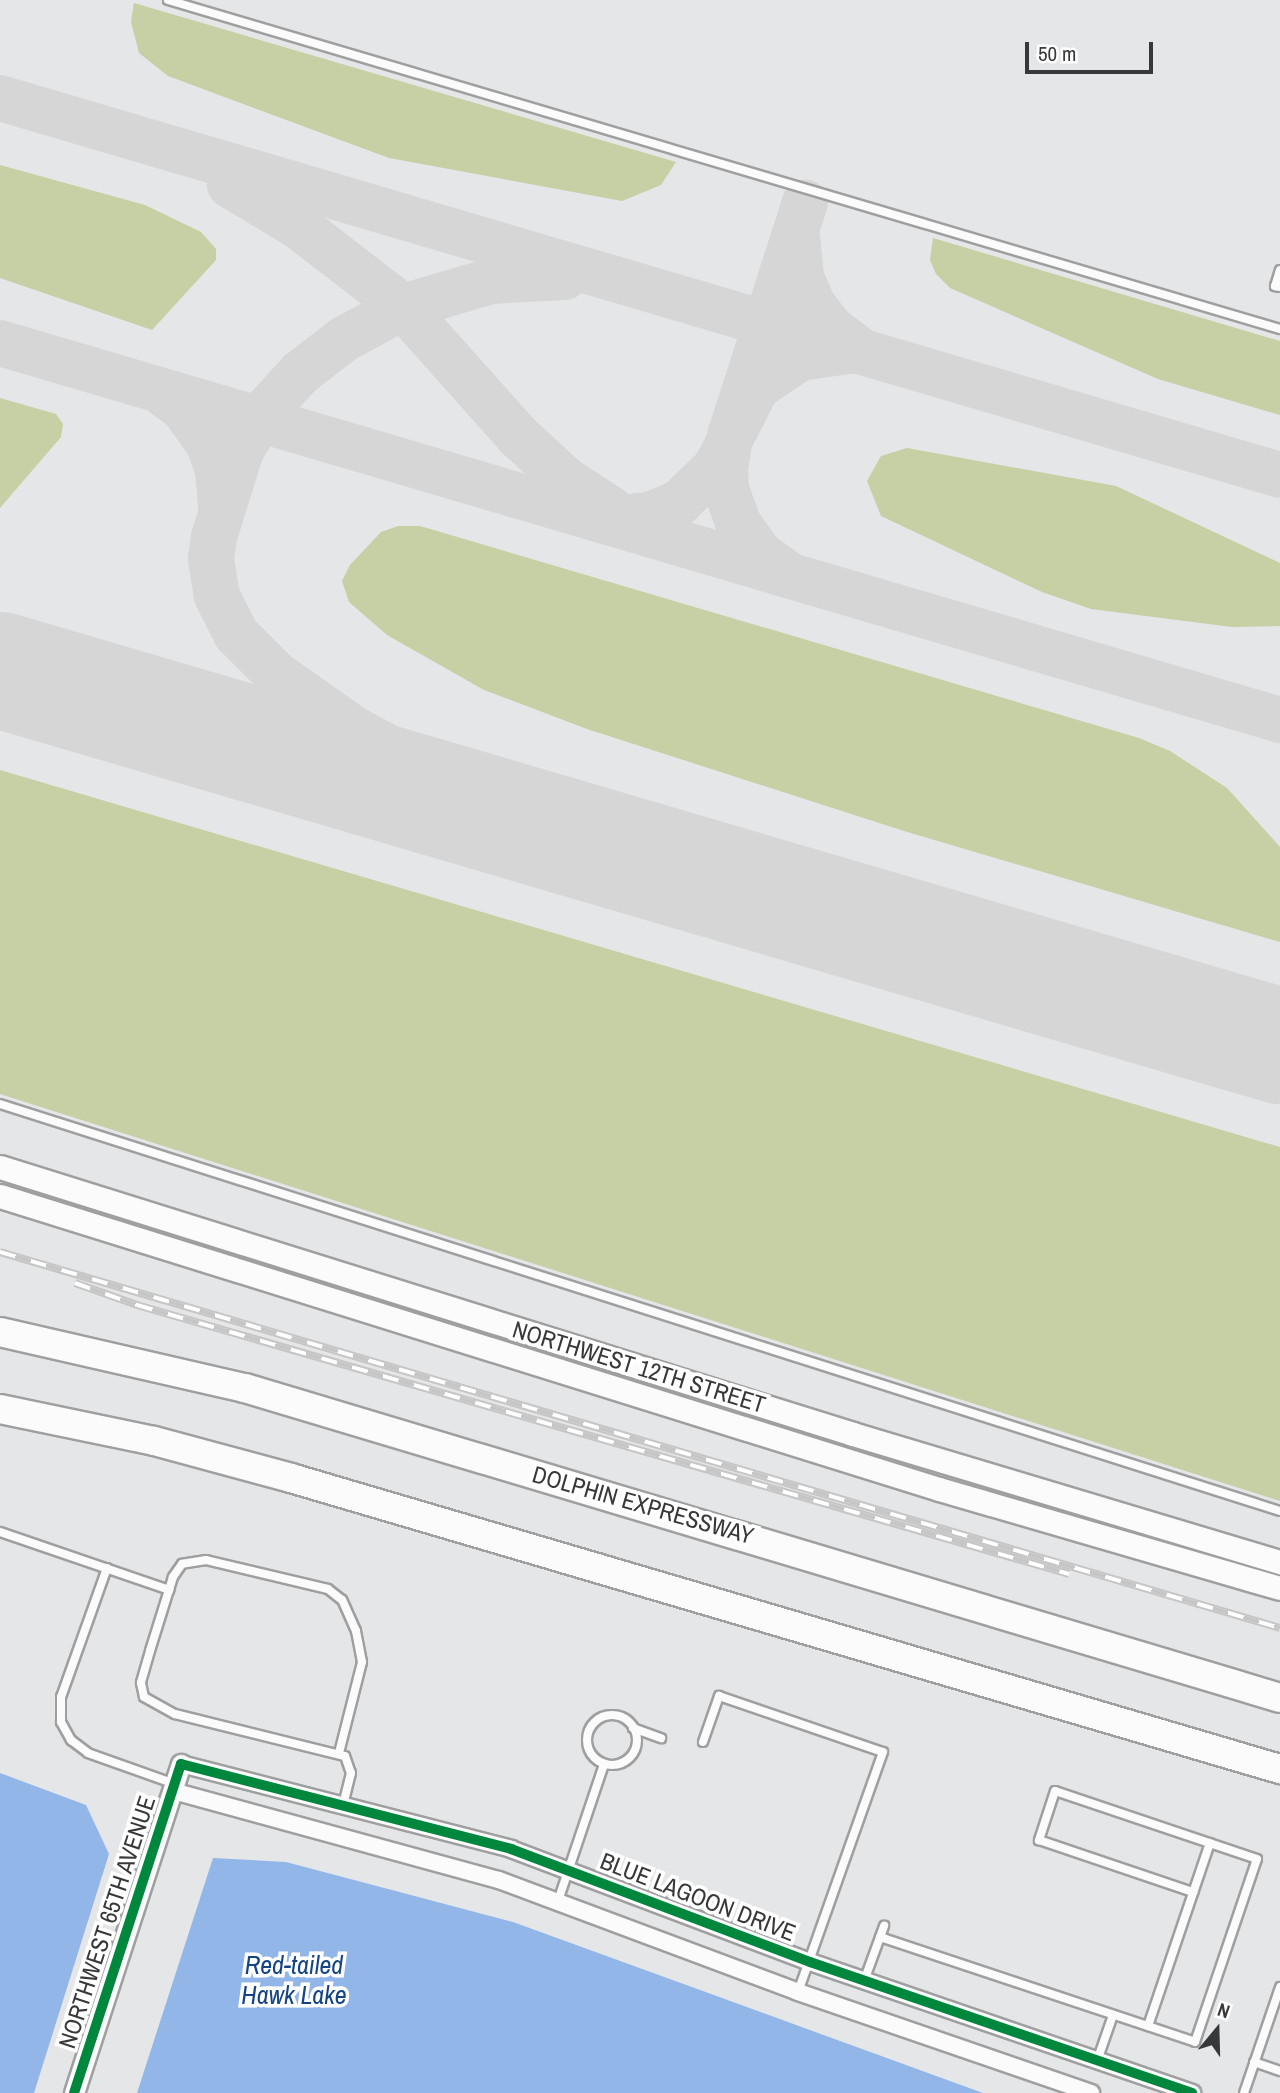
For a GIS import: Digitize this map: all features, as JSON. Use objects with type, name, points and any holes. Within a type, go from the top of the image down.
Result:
[{"type":"highway","name":"DOLPHIN EXPRESSWAY","points":[[0,1332],[245,1388],[1280,1698]]},
{"type":"highway","points":[[0,1409],[291,1478],[1280,1769]]},
{"type":"highway","points":[[0,1416],[33,1415]]},
{"type":"main road","name":"NORTHWEST 12TH STREET","points":[[0,1167],[853,1434],[1280,1562]]},
{"type":"main road","name":"NORTHWEST 12TH STREET","points":[[0,1196],[926,1485],[1280,1588]]},
{"type":"street","name":"NORTHWEST 65TH AVENUE","points":[[74,2093],[181,1765]]},
{"type":"street","name":"BLUE LAGOON DRIVE","points":[[181,1765],[473,1838],[568,1870],[810,1962],[1097,2061],[1164,2088],[1192,2093]]},
{"type":"street","points":[[174,1787],[459,1868],[558,1900],[798,1992],[1091,2093]]},
{"type":"lane","points":[[168,0],[1280,329]]},
{"type":"lane","points":[[1280,270],[1275,286],[1280,287]]},
{"type":"lane","points":[[0,1104],[1280,1511]]},
{"type":"lane","points":[[0,1532],[169,1590]]},
{"type":"lane","points":[[340,1754],[362,1662],[356,1631],[342,1600],[328,1589],[197,1559],[182,1564],[169,1590],[141,1683],[150,1703],[175,1714],[340,1754],[351,1765],[343,1804]]},
{"type":"lane","points":[[107,1568],[61,1697],[61,1721],[71,1740],[88,1753],[174,1787]]},
{"type":"lane","points":[[703,1742],[719,1696],[883,1752],[798,1992]]},
{"type":"lane","points":[[633,1728],[637,1742],[631,1756],[618,1764],[604,1764],[587,1747],[592,1724],[613,1715],[633,1728],[660,1738]]},
{"type":"lane","points":[[558,1900],[604,1764]]},
{"type":"lane","points":[[880,1937],[1195,2042],[1257,1859],[1055,1791],[1039,1840],[1193,1892]]},
{"type":"lane","points":[[1148,2026],[1210,1843]]},
{"type":"lane","points":[[864,1981],[884,1926]]},
{"type":"lane","points":[[1244,2093],[1280,1987]]},
{"type":"lane","points":[[1097,2061],[1113,2015]]},
{"type":"lane","points":[[1254,2062],[1280,2071]]},
{"type":"green space","points":[[134,3],[676,162],[661,185],[622,201],[389,158],[168,76],[139,53],[131,22]]},
{"type":"green space","points":[[0,165],[145,205],[201,232],[216,249],[216,260],[152,330],[0,278]]},
{"type":"green space","points":[[933,238],[1280,341],[1280,415],[1158,379],[950,288],[936,274],[930,260]]},
{"type":"green space","points":[[0,398],[56,414],[63,424],[61,437],[0,508]]},
{"type":"green space","points":[[907,448],[1116,486],[1280,563],[1280,626],[1232,627],[1091,609],[1042,592],[881,516],[867,481],[881,456]]},
{"type":"green space","points":[[398,526],[420,526],[1139,738],[1170,751],[1227,788],[1280,847],[1280,942],[904,831],[587,729],[484,690],[387,635],[349,602],[342,581],[350,565],[381,532]]},
{"type":"green space","points":[[0,770],[1280,1147],[1280,1501],[0,1094]]},
{"type":"water","points":[[0,1773],[86,1805],[109,1854],[34,2093],[0,2093]]},
{"type":"water","name":"Red-tailed Hawk Lake","points":[[213,1858],[286,1862],[513,1922],[983,2093],[137,2093]]},
{"type":"taxiway","points":[[0,98],[1280,475]]},
{"type":"taxiway","points":[[230,185],[298,226],[403,307],[519,437],[566,480],[612,510]]},
{"type":"taxiway","points":[[784,571],[761,555],[739,525],[726,489],[725,469],[731,433],[805,203]]},
{"type":"taxiway","points":[[797,236],[801,277],[813,305],[832,329],[857,348]]},
{"type":"taxiway","points":[[565,277],[491,281],[403,307],[344,339],[300,373],[269,407],[241,450],[214,537],[211,559],[217,596],[236,634],[276,674],[354,729],[411,760],[562,823],[786,901]]},
{"type":"taxiway","points":[[0,343],[1280,720]]},
{"type":"taxiway","points":[[609,519],[650,515],[680,502],[716,467],[757,387],[800,358],[849,351]]},
{"type":"taxiway","points":[[161,392],[183,408],[209,444],[218,470],[221,505]]},
{"type":"taxiway","points":[[1207,1025],[1280,1037]]},
{"type":"runway","points":[[0,670],[1280,1046]]},
{"type":"railway","points":[[0,1252],[1280,1628]]},
{"type":"railway","points":[[75,1283],[137,1305],[1069,1574]]},
{"type":"cycle path","points":[[74,2093],[181,1764],[511,1849],[810,1962],[1192,2093]]}]
